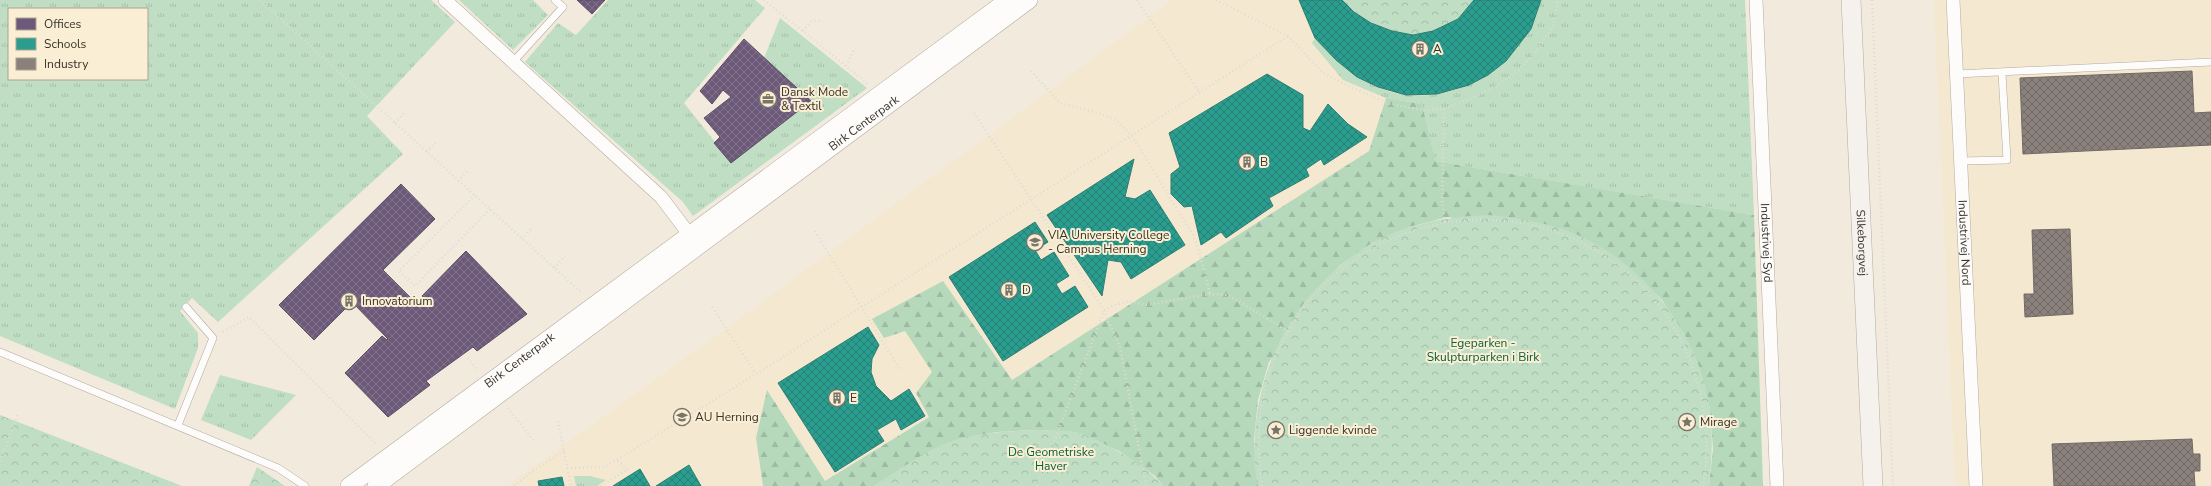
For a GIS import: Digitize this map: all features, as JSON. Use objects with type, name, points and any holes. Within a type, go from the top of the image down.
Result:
[{"type":"main road","name":"Silkeborgvej","points":[[1852,0],[1873,486]]},
{"type":"street","points":[[445,0],[661,197],[694,241]]},
{"type":"street","name":"Birk Centerpark","points":[[376,486],[544,359],[880,94],[1008,0]]},
{"type":"street","name":"Birk Centerpark","points":[[349,486],[595,305],[694,241],[1029,0]]},
{"type":"street","name":"Industrivej Syd","points":[[1756,0],[1777,486]]},
{"type":"street","name":"Industrivej Nord","points":[[1954,0],[1976,486]]},
{"type":"lane","points":[[513,62],[563,7],[555,0]]},
{"type":"lane","points":[[1957,74],[2211,62]]},
{"type":"lane","points":[[1961,161],[2007,160],[2002,73]]},
{"type":"lane","points":[[178,425],[213,338],[186,307]]},
{"type":"lane","points":[[0,352],[278,468],[305,486]]},
{"type":"path","points":[[260,0],[595,305]]},
{"type":"path","points":[[764,0],[880,94]]},
{"type":"path","points":[[1137,0],[1200,93]]},
{"type":"path","points":[[1216,0],[1288,36],[1321,72],[1366,96],[1390,104],[1423,110],[1444,108],[1472,98],[1497,86],[1518,71],[1536,51],[1552,26],[1558,0]]},
{"type":"path","points":[[1872,0],[1894,486]]},
{"type":"path","points":[[803,31],[812,21],[820,21]]},
{"type":"path","points":[[567,468],[604,467],[616,460],[756,374],[1032,200],[1288,36]]},
{"type":"path","points":[[846,66],[855,48]]},
{"type":"path","points":[[1031,70],[1047,91],[1060,103],[1098,113],[1116,120],[1132,136],[1192,235],[1210,294]]},
{"type":"path","points":[[1444,108],[1442,201],[1445,222]]},
{"type":"path","points":[[395,123],[405,112]]},
{"type":"path","points":[[974,113],[1104,311],[1120,347],[1146,486]]},
{"type":"path","points":[[427,152],[437,141]]},
{"type":"path","points":[[458,181],[468,170]]},
{"type":"path","points":[[475,195],[398,271],[415,286],[490,209]]},
{"type":"path","points":[[1262,486],[1258,462],[1259,422],[1266,384],[1280,347],[1300,313],[1325,283],[1355,258],[1389,239],[1445,222],[1504,220],[1543,227],[1580,241],[1613,261],[1643,286],[1668,317],[1687,351],[1700,388],[1707,427],[1706,466],[1703,486]]},
{"type":"path","points":[[522,239],[533,227]]},
{"type":"path","points":[[815,231],[900,370]]},
{"type":"path","points":[[554,268],[565,256]]},
{"type":"path","points":[[1037,486],[1104,311],[1121,302],[1130,301],[1146,305],[1210,294],[1226,295],[1237,300],[1289,332]]},
{"type":"path","points":[[712,307],[756,374]]},
{"type":"path","points":[[213,338],[249,317],[388,457]]},
{"type":"path","points":[[0,461],[18,414]]},
{"type":"path","points":[[558,421],[570,486]]},
{"type":"path","points":[[514,486],[530,473],[564,451]]},
{"type":"path","points":[[601,486],[628,469],[616,460]]},
{"type":"shaded area","name":"VIA University College - Campus Herning","points":[[1172,0],[1541,0],[1531,29],[1506,61],[1488,75],[1422,104],[1386,98],[1369,151],[1012,380],[929,417],[825,481],[756,438],[763,486],[507,486],[720,333]]},
{"type":"shaded area","points":[[1934,0],[2211,0],[2211,486],[1955,486]]},
{"type":"green space","points":[[0,0],[431,0],[455,22],[367,116],[403,154],[218,322],[192,298],[180,311],[198,333],[198,348],[175,409],[0,336]]},
{"type":"green space","points":[[459,0],[533,0],[548,15],[513,50]]},
{"type":"green space","points":[[608,0],[755,0],[765,8],[684,103],[731,162],[810,102],[764,58],[780,18],[867,88],[693,216],[683,202],[525,62],[558,23],[576,35]]},
{"type":"green space","points":[[1342,0],[1474,0],[1458,19],[1443,28],[1428,33],[1413,34],[1382,28],[1354,11]]},
{"type":"green space","points":[[1541,0],[1745,0],[1754,215],[1434,161],[1422,104],[1386,98],[1343,80],[1312,43],[1315,38],[1351,72],[1368,83],[1402,94],[1428,95],[1454,90],[1478,80],[1499,65],[1518,46],[1532,24]]},
{"type":"green space","points":[[1386,98],[1422,104],[1435,161],[1754,215],[1763,486],[1709,486],[1713,449],[1710,409],[1700,370],[1684,334],[1662,300],[1634,272],[1602,248],[1448,217],[1409,227],[1372,243],[1339,266],[1269,362],[1258,400],[1254,440],[1258,486],[1163,486],[1155,476],[1119,451],[1075,432],[1038,430],[997,432],[964,438],[925,454],[874,486],[763,486],[756,438],[767,390],[825,481],[929,417],[916,393],[932,372],[905,331],[884,338],[872,319],[943,281],[1012,380],[1369,151]]},
{"type":"green space","name":"Egeparken - Skulpturparken i Birk","points":[[1488,215],[1546,224],[1565,230],[1592,242],[1617,258],[1641,278],[1662,300],[1694,353],[1704,381],[1712,429],[1709,486],[1258,486],[1255,471],[1254,446],[1261,395],[1268,368],[1279,343],[1292,320],[1308,298],[1327,278],[1348,260],[1371,244],[1385,237],[1428,222],[1457,217]]},
{"type":"green space","points":[[220,375],[296,395],[251,440],[201,420]]},
{"type":"green space","points":[[0,415],[182,486],[0,486]]},
{"type":"green space","name":"De Geometriske Haver","points":[[1038,430],[1075,432],[1097,440],[1110,446],[1135,462],[1156,478],[1163,486],[874,486],[929,451],[953,441],[983,434]]},
{"type":"green space","points":[[257,467],[285,486],[249,486]]},
{"type":"green space","points":[[574,476],[589,476],[606,480],[597,486],[576,486]]},
{"type":"building: Offices","points":[[577,0],[605,0],[592,14]]},
{"type":"building: Offices","name":"Dansk Mode & Textil","points":[[744,39],[811,101],[731,163],[714,143],[720,137],[704,118],[731,97],[723,90],[712,104],[700,91]]},
{"type":"building: Offices","name":"Innovatorium","points":[[401,184],[435,219],[383,270],[420,307],[427,300],[422,296],[466,251],[527,314],[477,351],[473,347],[426,381],[430,385],[388,417],[345,373],[382,336],[387,340],[388,339],[352,302],[314,340],[279,305]]},
{"type":"building: Schools","name":"A","points":[[1299,0],[1342,0],[1354,12],[1371,23],[1392,31],[1413,35],[1433,31],[1458,19],[1474,0],[1541,0],[1531,29],[1506,61],[1488,75],[1469,85],[1437,94],[1406,95],[1378,87],[1357,77],[1336,60],[1315,38]]},
{"type":"building: Schools","name":"B","points":[[1267,74],[1303,95],[1303,128],[1310,131],[1328,104],[1348,124],[1367,137],[1324,165],[1321,159],[1306,169],[1309,176],[1269,198],[1273,206],[1226,238],[1221,232],[1201,245],[1192,206],[1184,207],[1171,194],[1171,174],[1180,167],[1169,133]]},
{"type":"building: Schools","points":[[1134,159],[1125,197],[1135,199],[1150,190],[1185,245],[1131,279],[1121,262],[1108,260],[1102,296],[1047,215]]},
{"type":"building: Schools","name":"D","points":[[1035,222],[1048,242],[1035,250],[1041,260],[1054,252],[1069,276],[1056,284],[1062,294],[1075,286],[1088,307],[1003,361],[949,277]]},
{"type":"building: Schools","name":"E","points":[[868,327],[879,345],[872,359],[871,372],[876,386],[891,401],[909,389],[925,416],[901,430],[896,419],[877,430],[884,441],[835,472],[778,383]]},
{"type":"building: Schools","points":[[689,465],[701,486],[656,486]]},
{"type":"building: Schools","points":[[640,469],[650,486],[613,486],[616,484]]},
{"type":"building: Schools","points":[[562,477],[564,486],[539,486],[538,481]]},
{"type":"building: Industry","points":[[2192,71],[2194,113],[2211,112],[2211,145],[2023,154],[2020,78]]},
{"type":"building: Industry","points":[[2070,229],[2073,314],[2025,317],[2024,294],[2034,294],[2032,230]]},
{"type":"building: Industry","points":[[2192,439],[2193,454],[2200,454],[2200,471],[2194,471],[2195,486],[2054,486],[2052,444]]},
{"type":"place","name":"A","points":[[1420,49]]},
{"type":"place","name":"Dansk Mode & Textil","points":[[768,99]]},
{"type":"place","name":"B","points":[[1247,162]]},
{"type":"place","name":"VIA University College - Campus Herning","points":[[1035,242]]},
{"type":"place","name":"D","points":[[1009,290]]},
{"type":"place","name":"Innovatorium","points":[[349,301]]},
{"type":"place","name":"E","points":[[837,398]]},
{"type":"place","name":"AU Herning","points":[[682,417]]},
{"type":"place","name":"Mirage","points":[[1687,422]]},
{"type":"place","name":"Liggende kvinde","points":[[1276,430]]}]
